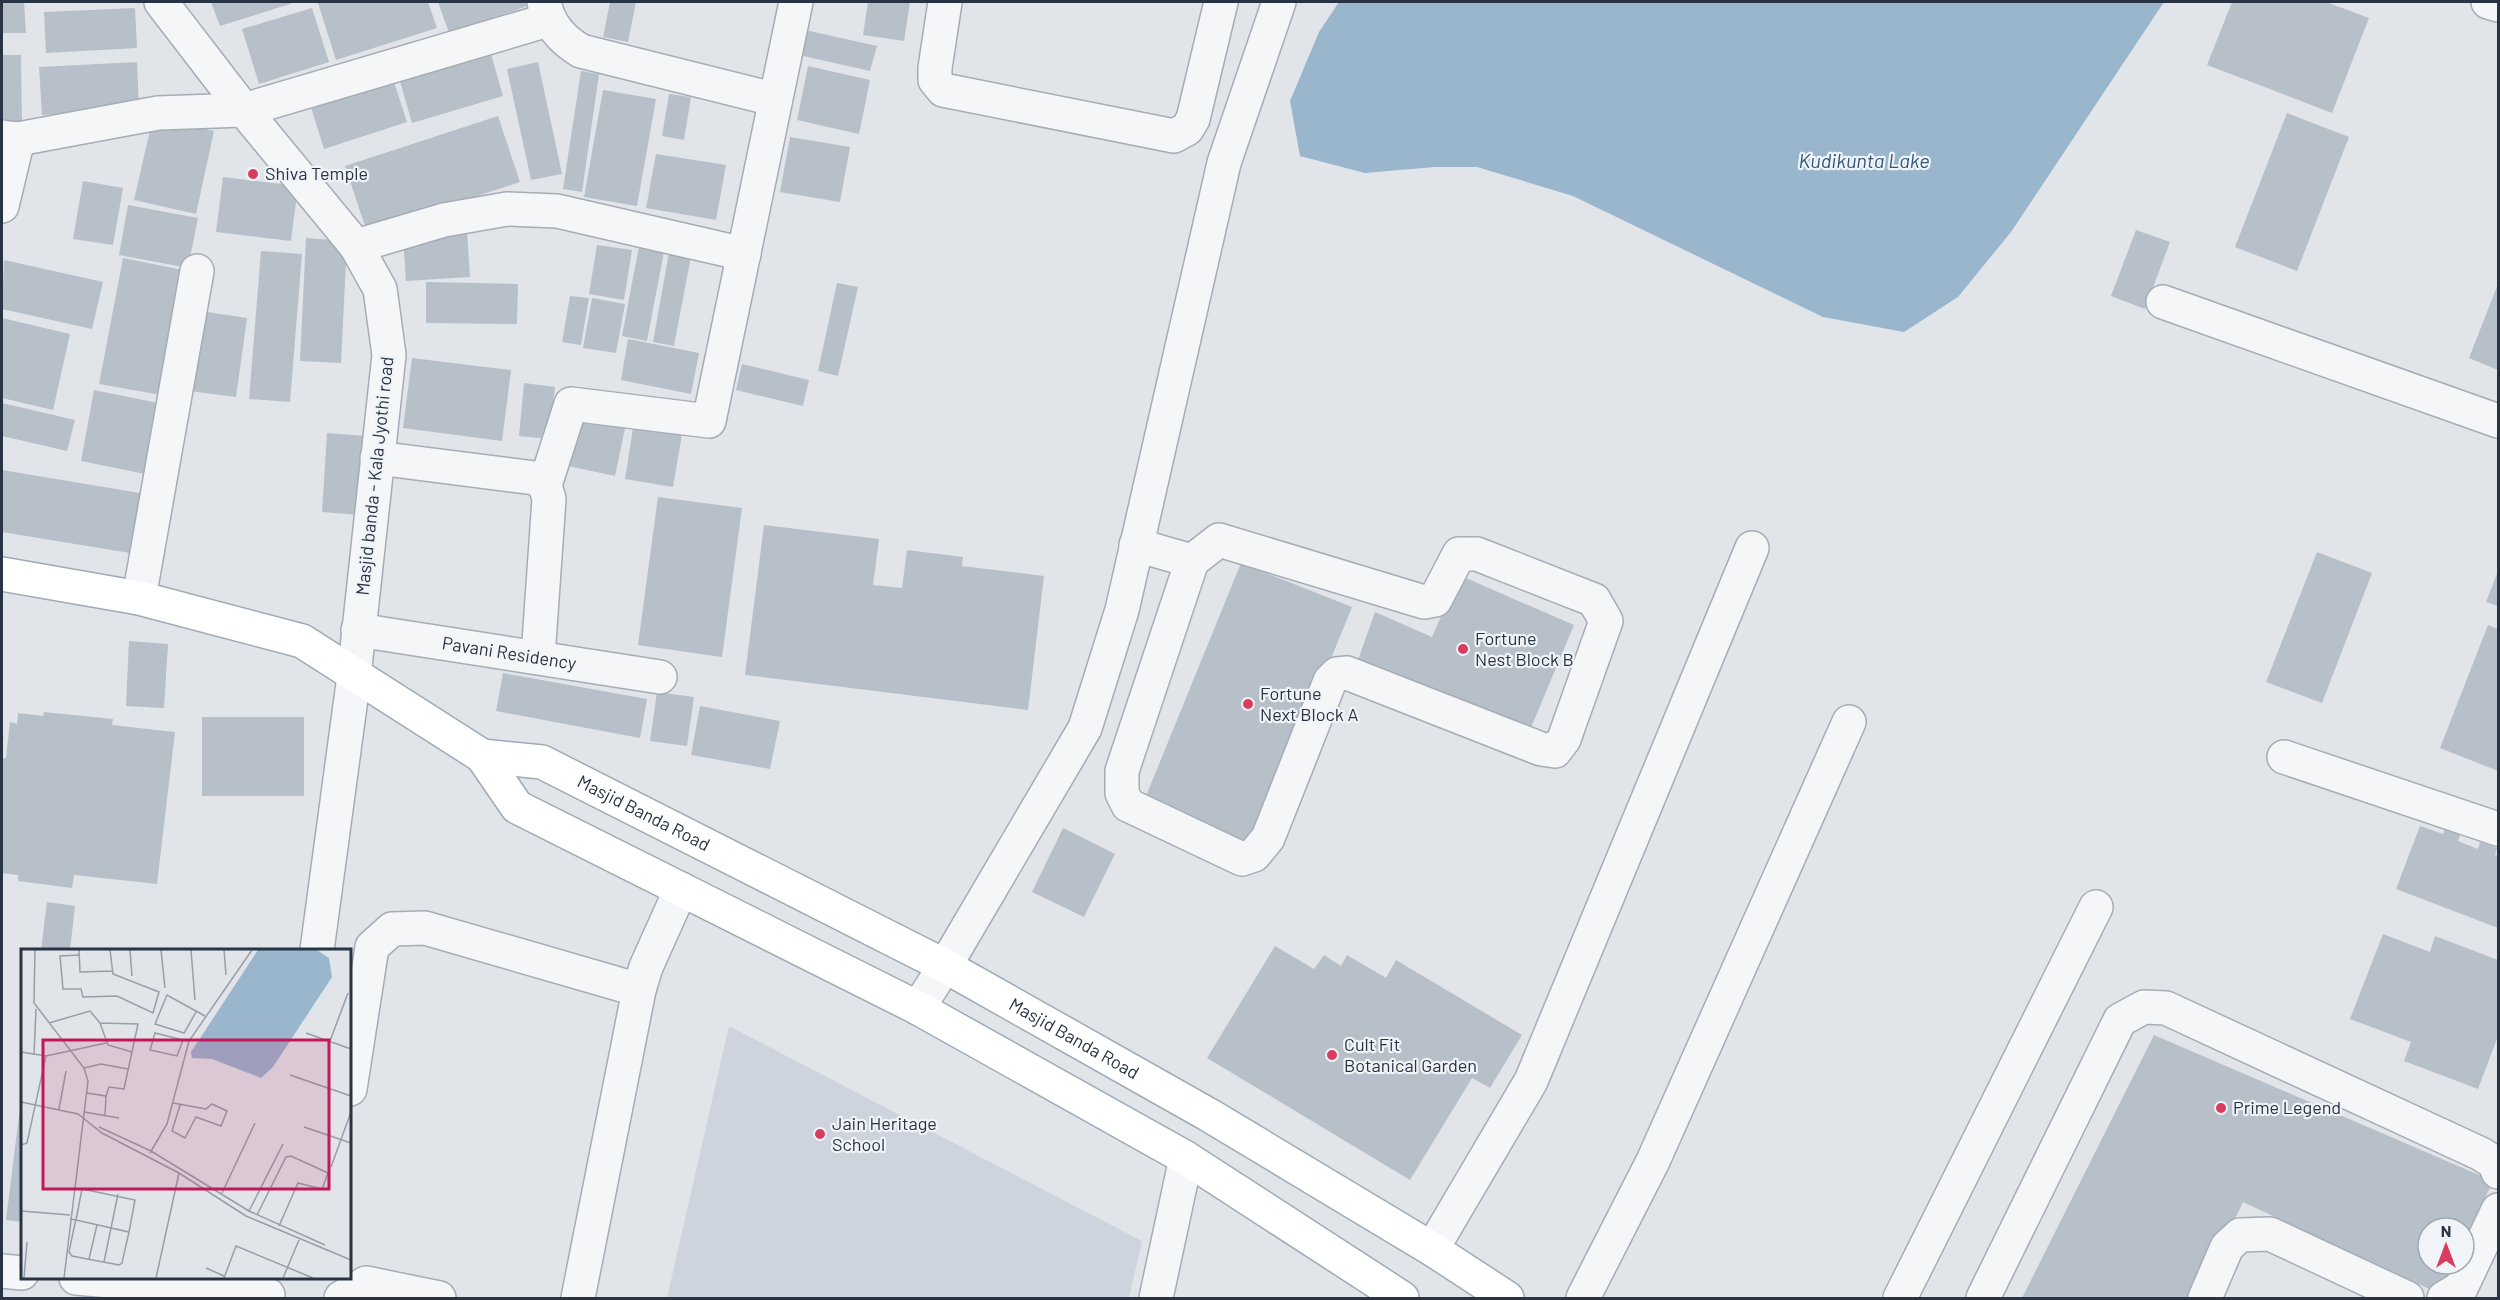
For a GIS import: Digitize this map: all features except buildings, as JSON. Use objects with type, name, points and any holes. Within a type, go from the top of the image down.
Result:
[{"type":"main road","points":[[2,574],[139,598],[302,641],[482,756],[517,807],[918,1008],[1186,1158],[1402,1299]]},
{"type":"main road","name":"Masjid Banda Road","points":[[482,756],[542,762],[945,966],[1209,1115],[1432,1249],[1507,1299]]},
{"type":"street","name":"Masjid banda - Kala Jyothi road","points":[[161,2],[244,110],[356,246],[380,289],[389,355],[354,676],[317,949]]},
{"type":"street","points":[[538,657],[549,499],[545,484],[571,404],[709,421],[773,99],[796,2]]},
{"type":"street","points":[[945,2],[936,68],[936,80],[944,90],[1174,136],[1187,129],[1193,119],[1221,2]]},
{"type":"street","points":[[2488,2],[2499,5]]},
{"type":"street","points":[[918,1008],[1085,728],[1122,610],[1224,163],[1270,4]]},
{"type":"street","points":[[2,206],[10,138],[158,113],[244,110],[546,11],[567,42],[581,51],[773,99]]},
{"type":"street","points":[[356,246],[444,220],[507,209],[557,211],[744,254]]},
{"type":"street","points":[[139,598],[197,272]]},
{"type":"street","points":[[2163,302],[2499,421]]},
{"type":"street","points":[[377,458],[535,478],[545,484]]},
{"type":"street","points":[[1219,540],[1424,602],[1435,600],[1459,554],[1477,554],[1594,600],[1606,621],[1564,739],[1555,751],[1541,749],[1347,673],[1337,674],[1330,681],[1268,838],[1254,855],[1242,859],[1128,805],[1122,794],[1122,771],[1191,561],[1219,540]]},
{"type":"street","points":[[1136,545],[1191,561]]},
{"type":"street","points":[[1432,1249],[1531,1081],[1752,548]]},
{"type":"street","name":"Pavani Residency","points":[[358,630],[660,677]]},
{"type":"street","points":[[1583,1299],[1653,1161],[1849,723]]},
{"type":"street","points":[[2284,757],[2499,829]]},
{"type":"street","points":[[578,1299],[639,990],[646,967],[681,890]]},
{"type":"street","points":[[1900,1299],[2096,907]]},
{"type":"street","points":[[351,1083],[372,947],[392,929],[425,928],[639,990]]},
{"type":"street","points":[[1983,1299],[2120,1020],[2144,1007],[2166,1008],[2481,1154],[2495,1163],[2499,1172]]},
{"type":"street","points":[[1156,1299],[1186,1158]]},
{"type":"street","points":[[2444,1299],[2461,1288],[2499,1210]]},
{"type":"street","points":[[2205,1299],[2227,1247],[2240,1235],[2270,1234],[2407,1299]]},
{"type":"street","points":[[2,1270],[21,1273]]},
{"type":"street","points":[[91,1279],[269,1290]]},
{"type":"street","points":[[341,1299],[366,1283],[439,1299]]},
{"type":"shaded area","name":"Jain Heritage School","points":[[729,1026],[1142,1241],[1129,1298],[667,1298]]},
{"type":"water","name":"Kudikunta Lake","points":[[1339,2],[2164,2],[2011,232],[1958,297],[1904,332],[1823,317],[1573,196],[1477,167],[1435,167],[1365,173],[1300,156],[1290,101],[1319,32]]},
{"type":"place","name":"Shiva Temple","points":[[253,174]]},
{"type":"place","name":"Fortune Nest Block B","points":[[1463,649]]},
{"type":"place","name":"Fortune Next Block A","points":[[1248,704]]},
{"type":"place","name":"Cult Fit Botanical Garden","points":[[1332,1055]]},
{"type":"place","name":"Prime Legend","points":[[2221,1108]]},
{"type":"place","name":"Jain Heritage School","points":[[820,1134]]}]
